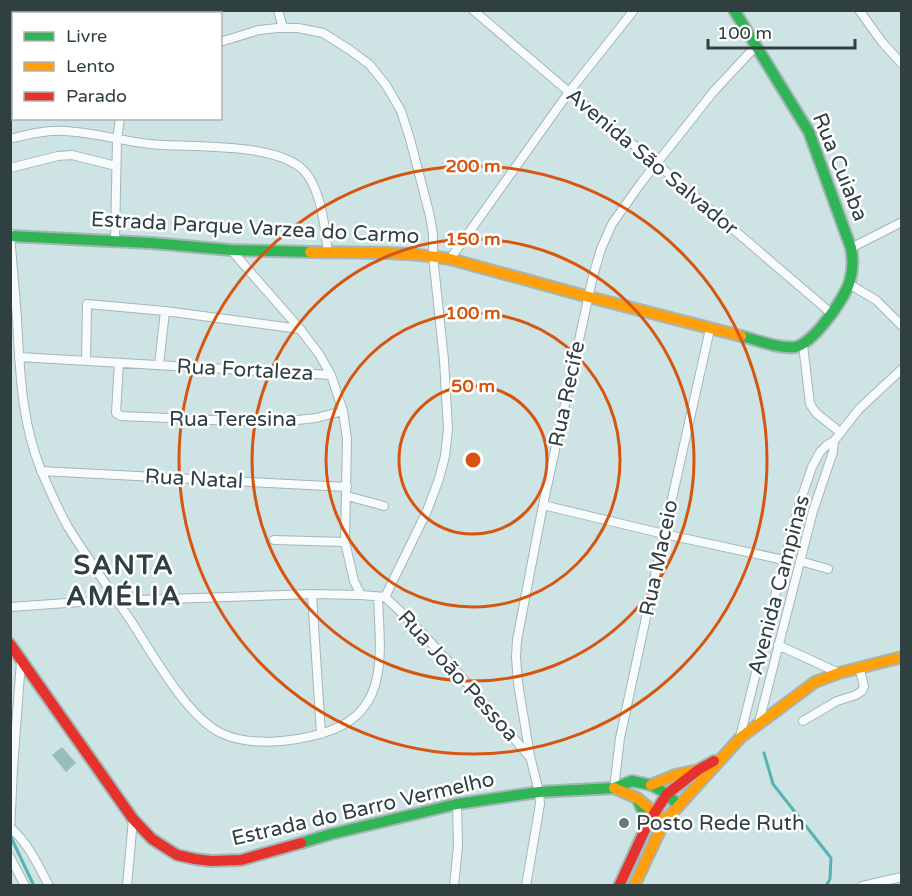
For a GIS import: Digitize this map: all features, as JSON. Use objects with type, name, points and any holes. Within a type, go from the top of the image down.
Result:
[{"type":"street","points":[[278,10],[283,28]]},
{"type":"street","name":"Avenida São Salvador","points":[[473,10],[831,313]]},
{"type":"street","points":[[450,259],[569,92],[634,10]]},
{"type":"street","name":"Rua Cuiaba","points":[[734,10],[809,132],[851,248],[853,260],[849,284],[831,313]]},
{"type":"street","points":[[859,10],[882,42],[902,64]]},
{"type":"street","points":[[11,235],[21,392],[27,430],[41,471],[67,525],[180,694],[194,713],[219,733],[259,742],[321,734],[353,718],[367,704],[377,678],[382,597],[427,511],[445,456],[448,429],[444,360],[430,216],[401,111],[386,85],[370,65],[323,33],[298,28],[259,30],[222,41]]},
{"type":"street","name":"Rua Recife","points":[[526,885],[540,804],[518,683],[516,657],[543,505],[592,276],[612,224],[641,183],[714,92],[756,46]]},
{"type":"street","points":[[115,240],[117,140],[120,120]]},
{"type":"street","points":[[10,139],[39,132],[65,131],[150,144],[266,152],[288,159],[303,169],[314,186],[328,253]]},
{"type":"street","points":[[10,168],[58,156],[72,155],[116,166]]},
{"type":"street","points":[[851,248],[902,222]]},
{"type":"street","name":"Estrada Parque Varzea do Carmo","points":[[11,235],[115,240],[231,250],[433,256],[780,346],[803,345]]},
{"type":"street","points":[[231,250],[300,329],[331,375],[343,411],[347,439],[345,542],[354,581],[361,595]]},
{"type":"street","points":[[849,284],[876,300],[902,326]]},
{"type":"street","points":[[86,361],[87,304],[165,311],[300,329]]},
{"type":"street","name":"Rua Fortaleza","points":[[159,364],[165,311]]},
{"type":"street","points":[[831,313],[803,345],[810,404],[816,413],[840,432]]},
{"type":"street","name":"Rua Maceio","points":[[614,788],[620,738],[710,329]]},
{"type":"street","name":"Rua Fortaleza","points":[[19,357],[331,375]]},
{"type":"street","name":"Rua Teresina","points":[[119,363],[116,414],[121,416],[288,421],[316,418],[343,411]]},
{"type":"street","name":"Avenida Campinas","points":[[740,738],[784,560],[812,467],[820,452],[834,441],[859,409],[902,369]]},
{"type":"street","name":"Avenida Campinas","points":[[759,722],[813,510],[833,452],[834,441]]},
{"type":"street","name":"Rua Natal","points":[[41,471],[347,487]]},
{"type":"street","points":[[347,496],[384,506]]},
{"type":"street","points":[[543,505],[784,560]]},
{"type":"street","points":[[274,540],[345,542]]},
{"type":"street","points":[[800,561],[828,569]]},
{"type":"street","points":[[10,607],[312,594],[382,597]]},
{"type":"street","points":[[312,594],[321,734]]},
{"type":"street","name":"Rua João Pessoa","points":[[382,597],[409,619],[444,656],[530,756]]},
{"type":"street","name":"Estrada do Barro Vermelho","points":[[10,644],[133,819],[152,839],[177,855],[195,859],[241,860],[331,834],[458,804],[539,792],[614,788],[632,782],[651,785]]},
{"type":"street","points":[[778,645],[839,673]]},
{"type":"street","points":[[634,885],[664,822],[740,738],[815,682],[859,667],[902,657]]},
{"type":"street","points":[[21,661],[11,831],[21,838],[31,850],[49,885]]},
{"type":"street","points":[[803,721],[837,701],[862,691],[864,686],[859,667]]},
{"type":"street","points":[[619,885],[648,823],[667,794],[698,770],[725,754]]},
{"type":"street","points":[[651,785],[675,775],[698,770]]},
{"type":"street","points":[[651,785],[667,794],[678,805]]},
{"type":"street","name":"Estrada do Barro Vermelho","points":[[614,788],[637,798],[664,822]]},
{"type":"street","points":[[637,798],[648,823]]},
{"type":"street","points":[[454,885],[458,846],[458,804]]},
{"type":"street","points":[[127,885],[133,819]]},
{"type":"street","points":[[10,858],[25,885]]},
{"type":"street","points":[[862,885],[902,877]]},
{"type":"building","points":[[62,747],[76,763],[66,772],[52,755]]},
{"type":"waterway","points":[[764,753],[773,784],[831,858],[830,879],[826,886]]},
{"type":"waterway","points":[[10,835],[34,886]]},
{"type":"traffic: fast","points":[[734,10],[809,132],[851,248],[852,260],[852,272],[847,288],[828,319],[811,338],[795,347],[782,347],[741,336]]},
{"type":"traffic: fast","points":[[10,236],[151,243],[231,250],[310,252]]},
{"type":"traffic: fast","points":[[301,843],[457,804],[539,792],[614,788],[632,781],[651,785],[667,794],[678,805]]},
{"type":"traffic: fast","points":[[637,798],[648,823]]},
{"type":"traffic: slow","points":[[310,252],[398,254],[450,259],[741,336]]},
{"type":"traffic: slow","points":[[634,886],[664,822],[740,738],[815,682],[839,673],[902,657]]},
{"type":"traffic: slow","points":[[651,785],[675,775],[694,771]]},
{"type":"traffic: slow","points":[[614,788],[637,798],[661,818]]},
{"type":"traffic: jam","points":[[10,644],[133,819],[152,839],[177,855],[211,861],[241,860],[301,843]]},
{"type":"traffic: jam","points":[[619,886],[648,823],[667,794],[698,770],[714,761]]},
{"type":"place","name":"Posto Rede Ruth","points":[[624,823]]},
{"type":"district","name":"SANTA AMÉLIA","points":[[124,580]]}]
